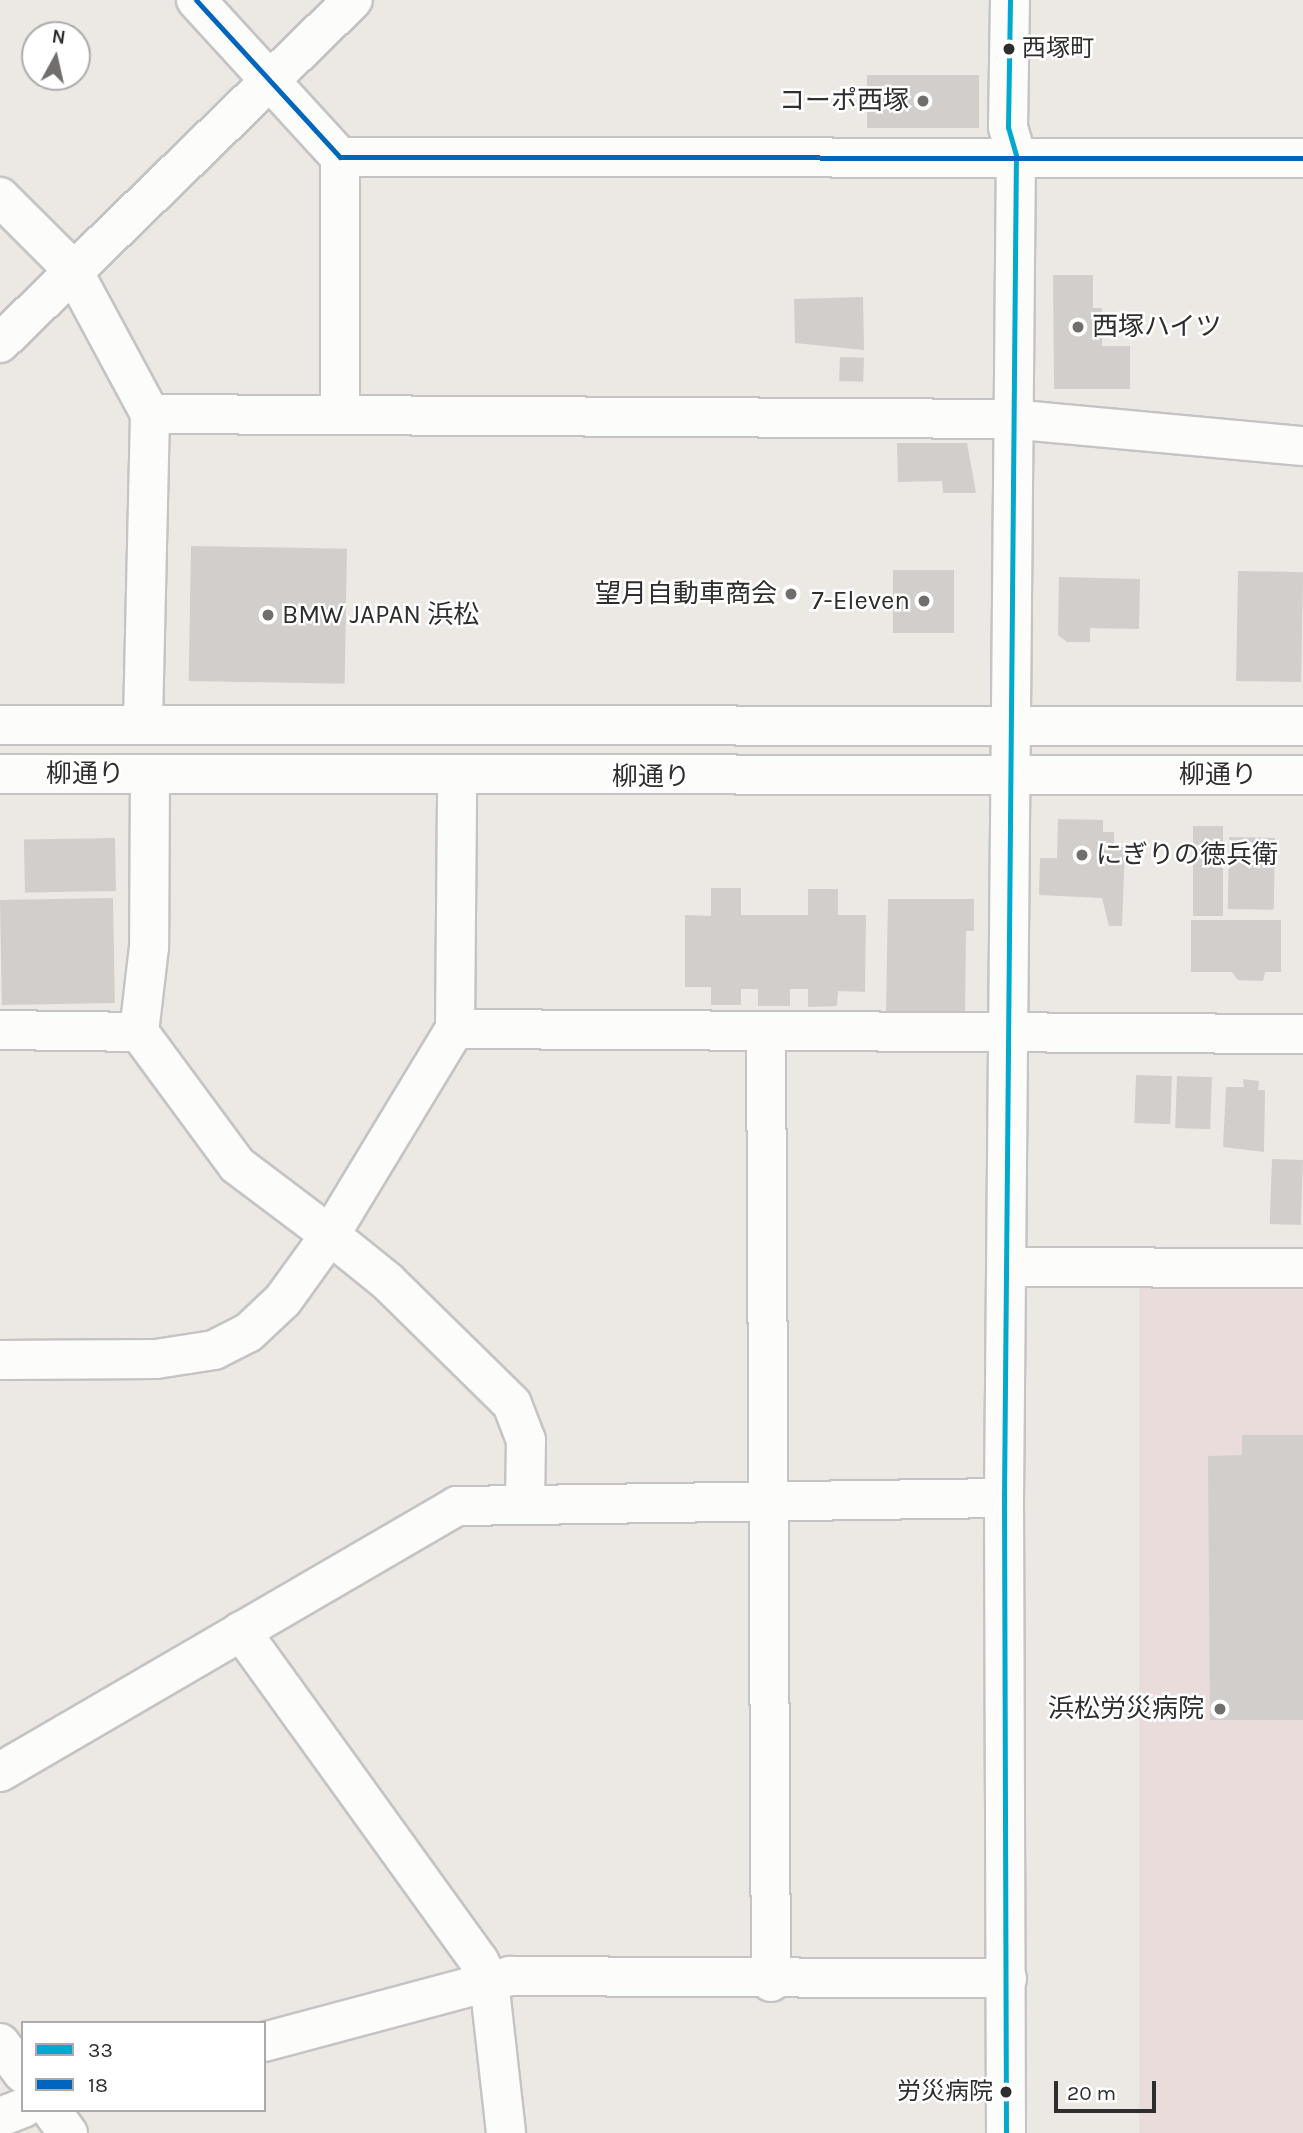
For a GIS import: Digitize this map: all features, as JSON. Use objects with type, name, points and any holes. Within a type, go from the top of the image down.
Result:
[{"type":"street","points":[[196,0],[340,157],[340,415]]},
{"type":"street","points":[[0,343],[72,269],[353,0]]},
{"type":"street","points":[[1006,2133],[1004,1498],[1010,1034],[1010,419],[1016,155],[1008,127],[1010,0]]},
{"type":"street","points":[[340,157],[1016,155],[1303,158]]},
{"type":"street","points":[[0,197],[72,269],[150,414],[143,725]]},
{"type":"street","points":[[150,414],[1010,419],[1303,446]]},
{"type":"street","name":"柳通り","points":[[0,725],[1303,726]]},
{"type":"street","name":"柳通り","points":[[0,774],[457,779],[1303,775]]},
{"type":"street","points":[[150,774],[149,947],[139,1032],[237,1166],[378,1272],[512,1404],[526,1440],[525,1501]]},
{"type":"street","points":[[0,1360],[156,1359],[214,1350],[248,1333],[283,1300],[330,1235],[455,1029],[457,779]]},
{"type":"street","points":[[455,1029],[1303,1034]]},
{"type":"street","points":[[0,1030],[139,1032]]},
{"type":"street","points":[[766,1032],[771,1982]]},
{"type":"street","points":[[1008,1267],[1303,1268]]},
{"type":"street","points":[[0,1772],[446,1509],[525,1501],[767,1497],[1004,1498]]},
{"type":"street","points":[[241,1631],[454,1918],[489,1982],[506,2133]]},
{"type":"street","points":[[266,2041],[510,1976],[771,1982],[1007,1979]]},
{"type":"street","points":[[0,2043],[21,2070]]},
{"type":"street","points":[[0,2117],[21,2109]]},
{"type":"street","points":[[52,2112],[68,2133]]},
{"type":"shaded area","name":"浜松労災病院","points":[[1139,1284],[1303,1284],[1303,2133],[1139,2133]]},
{"type":"building","name":"コーポ西塚","points":[[867,75],[979,75],[979,128],[867,128]]},
{"type":"building","name":"西塚ハイツ","points":[[1053,275],[1093,275],[1093,308],[1102,308],[1102,346],[1130,346],[1130,389],[1054,389]]},
{"type":"building","points":[[863,297],[864,350],[795,343],[794,299]]},
{"type":"building","points":[[840,357],[864,358],[863,382],[839,381]]},
{"type":"building","points":[[897,443],[967,443],[976,493],[943,493],[942,481],[898,482]]},
{"type":"building","name":"BMW JAPAN 浜松","points":[[191,546],[347,549],[345,684],[189,681]]},
{"type":"building","name":"7-Eleven","points":[[893,570],[954,570],[954,633],[893,633]]},
{"type":"building","points":[[1238,571],[1303,572],[1301,682],[1236,681]]},
{"type":"building","points":[[1059,577],[1140,579],[1139,629],[1090,628],[1090,642],[1067,642],[1058,635]]},
{"type":"building","points":[[1058,819],[1103,820],[1103,832],[1114,832],[1114,847],[1125,847],[1122,926],[1109,926],[1102,898],[1039,895],[1040,858],[1057,858]]},
{"type":"building","points":[[1193,826],[1223,826],[1223,916],[1193,916]]},
{"type":"building","points":[[1229,837],[1275,838],[1274,910],[1228,909]]},
{"type":"building","points":[[115,838],[116,891],[25,893],[24,840]]},
{"type":"building","points":[[711,888],[741,888],[741,915],[808,915],[808,889],[838,889],[838,915],[866,915],[865,992],[838,991],[837,1006],[808,1007],[808,989],[790,989],[790,1006],[758,1006],[758,989],[741,989],[741,1005],[711,1005],[711,987],[685,987],[685,915],[711,916]]},
{"type":"building","points":[[113,898],[115,1003],[2,1005],[0,900]]},
{"type":"building","points":[[888,899],[974,899],[974,931],[966,931],[965,1014],[886,1013]]},
{"type":"building","points":[[1191,920],[1281,920],[1281,972],[1265,972],[1263,981],[1238,980],[1232,972],[1191,972]]},
{"type":"building","points":[[1136,1075],[1172,1076],[1170,1124],[1134,1123]]},
{"type":"building","points":[[1177,1076],[1212,1077],[1210,1129],[1175,1128]]},
{"type":"building","points":[[1243,1079],[1259,1081],[1258,1090],[1265,1090],[1264,1152],[1223,1147],[1226,1087],[1244,1087]]},
{"type":"building","points":[[1272,1159],[1303,1160],[1301,1225],[1270,1224]]},
{"type":"building","points":[[1242,1435],[1303,1435],[1303,1720],[1210,1720],[1208,1456],[1242,1455]]},
{"type":"transit line","name":"18","points":[[196,0],[340,157],[1303,158]]},
{"type":"transit line","name":"33","points":[[1006,2133],[1004,1498],[1016,155],[1008,127],[1010,0]]},
{"type":"place","name":"西塚町","points":[[1009,49]]},
{"type":"place","name":"コーポ西塚","points":[[923,101]]},
{"type":"place","name":"西塚ハイツ","points":[[1078,327]]},
{"type":"place","name":"望月自動車商会","points":[[791,594]]},
{"type":"place","name":"7-Eleven","points":[[924,601]]},
{"type":"place","name":"BMW JAPAN 浜松","points":[[268,615]]},
{"type":"place","name":"にぎりの徳兵衛","points":[[1082,855]]},
{"type":"place","name":"浜松労災病院","points":[[1220,1709]]},
{"type":"place","name":"労災病院","points":[[1006,2092]]}]
